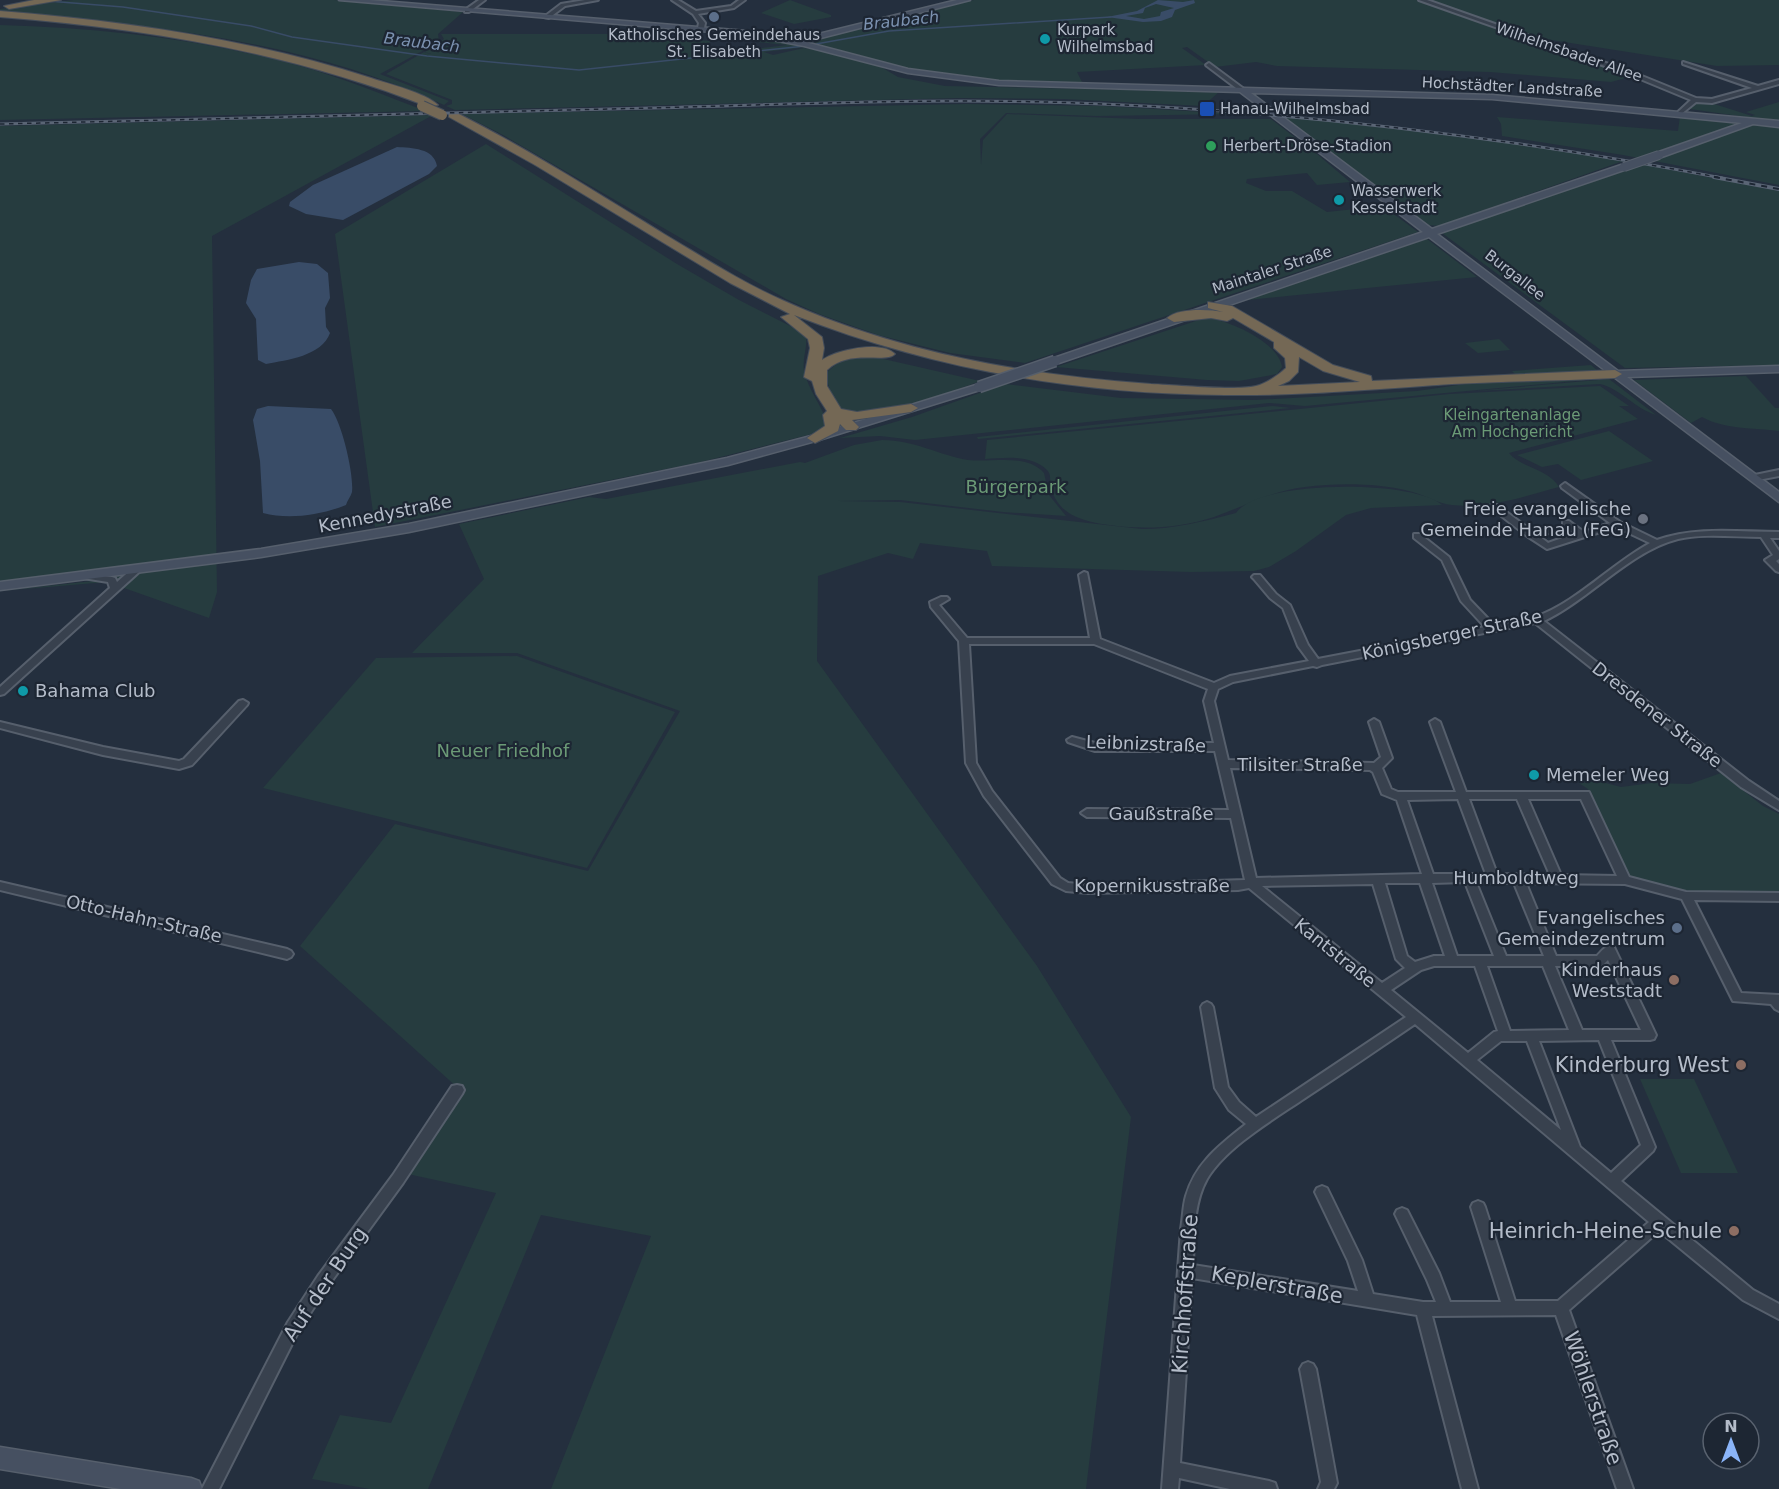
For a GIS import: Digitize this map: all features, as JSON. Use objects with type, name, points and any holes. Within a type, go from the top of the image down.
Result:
[{"type":"highway","points":[[0,3],[22,0]]},
{"type":"highway","points":[[0,7],[56,0]]},
{"type":"highway","points":[[0,14],[122,26],[231,43],[340,71],[428,105],[502,141],[742,285],[790,309],[850,333],[927,355],[994,369],[1096,384],[1186,390],[1289,390],[1432,380]]},
{"type":"highway","points":[[0,23],[113,28],[218,44],[328,71],[428,105]]},
{"type":"highway","points":[[448,115],[722,281],[781,312],[836,334],[930,363]]},
{"type":"highway","points":[[1233,317],[1229,307],[1235,298]]},
{"type":"highway","points":[[1186,390],[1263,386],[1278,382],[1291,372],[1293,361],[1286,350],[1213,305]]},
{"type":"highway","points":[[781,312],[815,337],[817,348],[811,374],[833,413],[846,429]]},
{"type":"highway","points":[[1174,318],[1211,314],[1233,317],[1321,365],[1346,375],[1383,380],[1549,377]]},
{"type":"highway","points":[[815,438],[833,428],[833,413],[818,378],[820,369],[831,360],[846,354],[865,352],[1064,386],[1214,397],[1376,391],[1485,380],[1615,374]]},
{"type":"highway","points":[[833,413],[857,417],[911,408]]},
{"type":"main road","points":[[343,0],[701,28],[795,42],[966,0]]},
{"type":"main road","name":"Hochstädter Landstraße","points":[[795,42],[895,68],[977,81],[1492,97],[1779,124]]},
{"type":"main road","name":"Burgallee","points":[[1242,90],[1779,498]]},
{"type":"main road","name":"Maintaler Straße","points":[[774,449],[979,387],[1174,318],[1778,115]]},
{"type":"main road","points":[[1720,117],[1733,129]]},
{"type":"main road","points":[[1615,374],[1779,369]]},
{"type":"main road","name":"Kennedystraße","points":[[0,586],[310,546],[633,482],[774,449]]},
{"type":"main road","points":[[0,1458],[191,1489]]},
{"type":"street","points":[[467,11],[482,0]]},
{"type":"street","points":[[547,17],[563,5],[595,0]]},
{"type":"street","points":[[676,0],[695,13],[701,20],[701,28]]},
{"type":"street","points":[[695,13],[732,7],[742,0]]},
{"type":"street","name":"Wilhelmsbader Allee","points":[[1422,0],[1631,73],[1689,95],[1695,100]]},
{"type":"street","points":[[1685,63],[1705,70],[1718,70],[1716,74],[1758,88]]},
{"type":"street","name":"Burgallee","points":[[1209,66],[1242,90]]},
{"type":"street","points":[[1216,90],[1230,86],[1230,80]]},
{"type":"street","points":[[1680,113],[1695,100],[1712,101],[1779,82]]},
{"type":"street","points":[[1753,478],[1779,473]]},
{"type":"street","points":[[1565,486],[1617,524],[1658,544]]},
{"type":"street","points":[[1494,507],[1547,546],[1617,524]]},
{"type":"street","points":[[1566,523],[1579,536]]},
{"type":"street","points":[[1530,534],[1548,530],[1579,536]]},
{"type":"street","points":[[1764,535],[1778,556],[1770,560],[1779,569]]},
{"type":"street","name":"Königsberger Straße","points":[[1214,687],[1230,679],[1537,620],[1658,544],[1680,536],[1779,535]]},
{"type":"street","points":[[1417,536],[1446,560],[1466,601],[1492,629]]},
{"type":"street","points":[[1,689],[136,570]]},
{"type":"street","points":[[86,576],[112,580],[115,588]]},
{"type":"street","points":[[1084,576],[1095,641]]},
{"type":"street","points":[[1257,577],[1273,596],[1287,607],[1303,646],[1317,663]]},
{"type":"street","points":[[944,599],[935,602],[934,605],[964,641],[1095,641],[1214,687],[1209,701],[1252,884]]},
{"type":"street","name":"Dresdener Straße","points":[[1537,620],[1745,784],[1779,806]]},
{"type":"street","name":"Kopernikusstraße","points":[[964,641],[971,763],[988,793],[1060,884],[1088,889],[1252,884]]},
{"type":"street","points":[[0,725],[103,751],[179,765],[188,762],[243,703]]},
{"type":"street","name":"Tilsiter Straße","points":[[1224,765],[1376,767],[1387,758],[1374,722]]},
{"type":"street","points":[[1435,722],[1493,878]]},
{"type":"street","name":"Leibnizstraße","points":[[1072,740],[1095,747],[1220,747]]},
{"type":"street","name":"Tilsiter Straße","points":[[1376,767],[1386,791],[1392,795],[1401,796]]},
{"type":"street","points":[[1453,961],[1401,796],[1521,796],[1560,792],[1586,795],[1625,879]]},
{"type":"street","points":[[1521,796],[1557,878]]},
{"type":"street","name":"Gaußstraße","points":[[1086,813],[1236,814]]},
{"type":"street","points":[[1469,878],[1502,961]]},
{"type":"street","name":"Humboldtweg","points":[[1252,884],[1264,881],[1469,878],[1625,879],[1686,896],[1779,897]]},
{"type":"street","points":[[1518,878],[1578,1036]]},
{"type":"street","points":[[1378,881],[1402,959],[1414,968]]},
{"type":"street","name":"Kantstraße","points":[[1252,884],[1468,1060],[1748,1295],[1779,1312]]},
{"type":"street","name":"Otto-Hahn-Straße","points":[[0,886],[287,954]]},
{"type":"street","points":[[1686,896],[1737,998],[1775,999],[1779,1006]]},
{"type":"street","points":[[1382,990],[1427,962],[1600,961],[1610,950],[1650,1035],[1498,1036],[1468,1060]]},
{"type":"street","points":[[1479,961],[1506,1036]]},
{"type":"street","points":[[1207,1007],[1224,1093],[1256,1124]]},
{"type":"street","name":"Kirchhoffstraße","points":[[1170,1489],[1191,1209],[1201,1177],[1215,1156],[1256,1124],[1416,1017]]},
{"type":"street","points":[[1603,1035],[1648,1147],[1611,1180]]},
{"type":"street","points":[[1531,1036],[1575,1151]]},
{"type":"street","name":"Auf der Burg","points":[[210,1489],[293,1327],[323,1281],[398,1179],[457,1090]]},
{"type":"street","name":"Keplerstraße","points":[[1322,1192],[1354,1260],[1368,1301]]},
{"type":"street","points":[[1478,1207],[1510,1308]]},
{"type":"street","points":[[1402,1214],[1434,1278],[1445,1308]]},
{"type":"street","points":[[1561,1308],[1659,1222]]},
{"type":"street","name":"Keplerstraße","points":[[1186,1270],[1423,1309],[1561,1308]]},
{"type":"street","name":"Wöhlerstraße","points":[[1561,1308],[1625,1489]]},
{"type":"street","points":[[1423,1309],[1470,1489]]},
{"type":"street","points":[[1308,1369],[1329,1483],[1326,1489]]},
{"type":"street","points":[[1172,1469],[1269,1489]]},
{"type":"green space","points":[[73,0],[334,0],[463,12],[438,34],[439,42],[380,74],[449,101],[444,105],[392,83],[338,65],[226,39],[113,23],[0,12],[0,9]]},
{"type":"green space","points":[[790,0],[831,15],[831,17],[794,24],[761,13]]},
{"type":"green space","points":[[974,0],[1420,0],[1633,76],[1611,82],[1490,72],[1277,66],[1256,62],[1215,67],[1187,47],[1182,48],[1206,65],[1077,72],[1083,84],[1178,85],[1179,88],[1000,82],[881,67],[898,77],[945,86],[1219,92],[1203,106],[1063,99],[960,98],[455,110],[446,106],[452,104],[452,100],[386,74],[424,52],[431,54],[425,52],[444,39],[441,34],[619,34],[711,41],[698,56],[787,45],[756,42],[762,37],[807,47],[764,52],[773,55],[804,48],[825,51],[813,39]]},
{"type":"green space","points":[[1423,0],[1779,0],[1779,65],[1717,66],[1526,36]]},
{"type":"green space","points":[[0,25],[79,29],[198,43],[314,70],[426,111],[0,120]]},
{"type":"green space","points":[[1708,102],[1752,116],[1755,115],[1746,112],[1779,102],[1779,185],[1623,155],[1502,136],[1501,124],[1497,117],[1678,131],[1680,116],[1725,121],[1746,117],[1690,109],[1696,103]]},
{"type":"green space","points":[[967,104],[1104,106],[1237,114],[1096,116],[1006,113],[980,139],[981,165],[983,140],[1007,114],[1139,119],[1271,119],[1297,139],[1289,140],[1311,149],[1350,182],[1317,185],[1307,173],[1247,179],[1246,183],[1266,191],[1292,191],[1327,212],[1383,206],[1418,232],[1025,363],[950,353],[878,335],[819,314],[786,299],[503,135],[462,114]]},
{"type":"green space","points":[[433,115],[212,236],[217,592],[209,618],[107,582],[0,591],[102,580],[80,572],[0,581],[0,126]]},
{"type":"green space","points":[[1280,116],[1496,140],[1623,161],[1439,226],[1429,225]]},
{"type":"green space","points":[[486,144],[677,264],[739,300],[806,334],[804,371],[808,384],[828,423],[816,433],[701,462],[375,527],[335,234]]},
{"type":"green space","points":[[1641,164],[1779,191],[1779,365],[1625,368],[1442,233]]},
{"type":"green space","points":[[1427,239],[1477,277],[1247,300]]},
{"type":"green space","points":[[1205,318],[1238,327],[1262,341],[1279,358],[1282,367],[1277,374],[1239,381],[1056,367]]},
{"type":"green space","points":[[1499,339],[1510,350],[1478,353],[1465,343]]},
{"type":"green space","points":[[866,355],[980,381],[950,392],[887,409],[867,412],[851,411],[840,407],[829,386],[826,373],[841,360]]},
{"type":"green space","points":[[1591,365],[1598,371],[1516,375],[1512,371]]},
{"type":"green space","points":[[1746,376],[1775,408],[1779,408],[1779,431],[1729,426],[1702,417],[1691,423],[1634,380]]},
{"type":"green space","points":[[1608,378],[1305,406],[1269,403],[915,440],[880,436],[840,438],[912,417],[1005,384],[1121,398],[1255,400],[1417,391],[1486,381]]},
{"type":"green space","points":[[1609,379],[1656,415],[1608,386],[1600,384],[1475,391]]},
{"type":"green space","name":"Kleingartenanlage Am Hochgericht","points":[[1600,386],[1629,406],[1619,406],[1638,419],[1509,453],[1520,462],[1549,476],[1559,487],[1507,501],[1479,505],[1447,504],[1414,492],[1383,486],[1331,485],[1281,492],[1214,517],[1187,524],[1144,528],[1116,526],[1085,520],[1070,514],[1058,503],[1051,487],[1049,472],[1041,465],[1018,458],[985,459],[987,440],[1450,394]]},
{"type":"green space","points":[[1273,406],[1291,408],[978,439],[977,437]]},
{"type":"green space","points":[[1609,431],[1653,461],[1581,480],[1558,464],[1542,467],[1517,455]]},
{"type":"green space","name":"Bürgerpark","points":[[882,440],[905,442],[968,460],[1008,460],[1028,463],[1044,473],[1049,495],[1066,516],[1003,512],[900,500],[838,501],[900,502],[1142,529],[1178,526],[1213,519],[1236,513],[1250,502],[1273,494],[1303,489],[1370,487],[1426,497],[1442,505],[1371,508],[1346,515],[1296,551],[1269,567],[1254,571],[1191,572],[992,566],[987,551],[920,543],[913,559],[888,553],[818,576],[817,661],[1037,966],[1131,1117],[1086,1489],[551,1489],[651,1236],[541,1215],[428,1489],[370,1489],[312,1479],[340,1415],[391,1423],[496,1193],[403,1173],[458,1088],[300,946],[395,824],[588,871],[680,711],[517,653],[412,653],[484,579],[459,524],[589,497],[606,499],[800,462],[805,463],[854,445]]},
{"type":"green space","name":"Neuer Friedhof","points":[[517,656],[675,712],[587,868],[263,788],[376,658]]},
{"type":"green space","points":[[1721,773],[1763,806],[1779,814],[1779,893],[1682,892],[1629,877],[1588,789],[1579,783],[1598,781],[1621,787],[1652,783],[1690,784]]},
{"type":"green space","points":[[1640,1079],[1694,1079],[1738,1173],[1681,1173]]},
{"type":"water","points":[[1158,0],[1183,2],[1194,0],[1195,3],[1175,10],[1172,17],[1161,21],[1143,22],[1107,17],[1137,11]],"holes":[[[1156,4],[1174,8],[1161,12],[1160,16],[1144,19],[1126,16],[1143,13],[1145,8]]]},
{"type":"water","points":[[397,147],[427,152],[435,160],[437,166],[429,174],[343,220],[306,214],[289,206],[290,202],[313,185]]},
{"type":"water","points":[[299,262],[317,264],[328,273],[330,298],[325,308],[326,327],[330,333],[326,341],[312,352],[266,364],[258,360],[256,319],[246,303],[251,280],[257,269]]},
{"type":"water","points":[[268,406],[331,409],[343,437],[351,473],[352,492],[346,505],[305,515],[283,516],[263,513],[260,461],[253,420],[257,409]]},
{"type":"waterway","name":"Braubach","points":[[48,1],[123,7],[251,26],[292,37],[427,56],[579,70],[805,46]]},
{"type":"waterway","name":"Braubach","points":[[816,44],[889,31],[1111,17]]},
{"type":"railway","points":[[0,124],[876,102],[1046,102],[1180,108],[1336,121],[1568,151],[1722,178]]},
{"type":"railway","points":[[1714,177],[1779,189]]},
{"type":"place","name":"Katholisches Gemeindehaus St. Elisabeth","points":[[714,17]]},
{"type":"place","name":"Kurpark Wilhelmsbad","points":[[1045,39]]},
{"type":"place","name":"Hanau-Wilhelmsbad","points":[[1207,109]]},
{"type":"place","name":"Herbert-Dröse-Stadion","points":[[1211,146]]},
{"type":"place","name":"Wasserwerk Kesselstadt","points":[[1339,200]]},
{"type":"place","name":"Freie evangelische Gemeinde Hanau (FeG)","points":[[1643,519]]},
{"type":"place","name":"Bahama Club","points":[[23,691]]},
{"type":"place","name":"Memeler Weg","points":[[1534,775]]},
{"type":"place","name":"Evangelisches Gemeindezentrum","points":[[1677,928]]},
{"type":"place","name":"Kinderhaus Weststadt","points":[[1674,980]]},
{"type":"place","name":"Kinderburg West","points":[[1741,1065]]},
{"type":"place","name":"Heinrich-Heine-Schule","points":[[1734,1231]]}]
